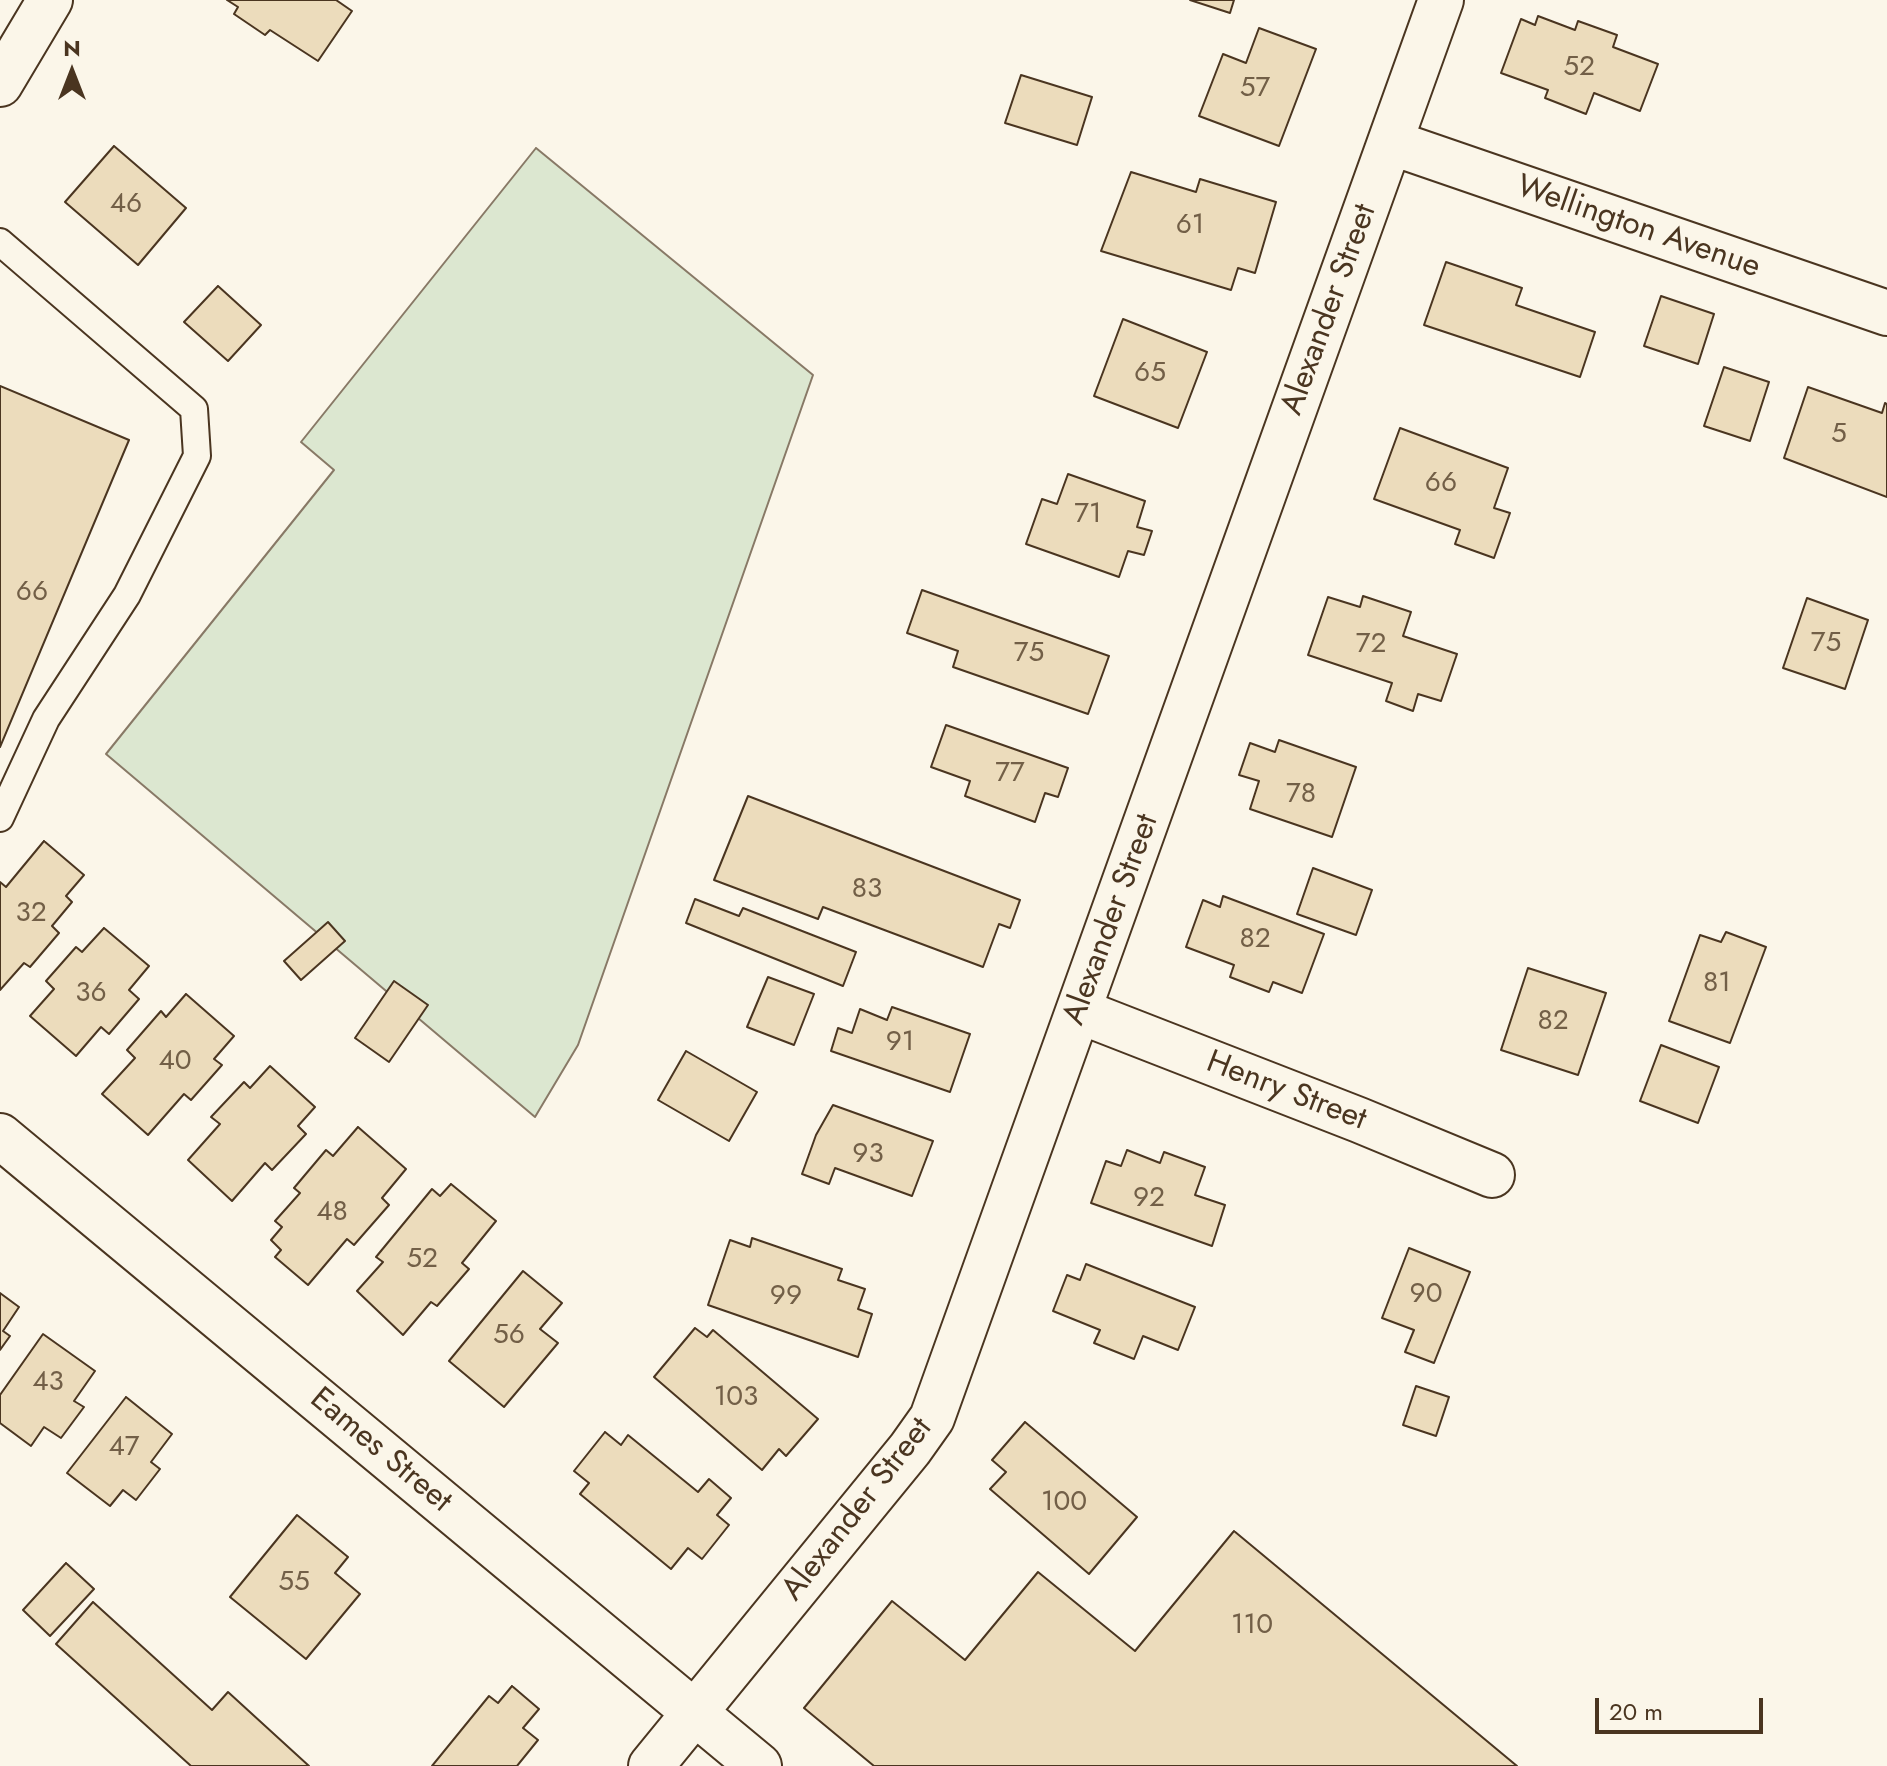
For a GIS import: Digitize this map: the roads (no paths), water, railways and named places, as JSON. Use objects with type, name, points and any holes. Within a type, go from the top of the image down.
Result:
[{"type":"street","points":[[0,84],[50,0]]},
{"type":"street","name":"Alexander Street","points":[[651,1766],[916,1442],[932,1418],[1441,0]]},
{"type":"street","name":"Wellington Avenue","points":[[1390,142],[1887,313]]},
{"type":"street","name":"Henry Street","points":[[1079,1011],[1492,1175]]},
{"type":"street","name":"Eames Street","points":[[0,1136],[759,1766]]},
{"type":"lane","points":[[0,242],[194,409],[197,456],[127,595],[46,719],[0,818]]}]
